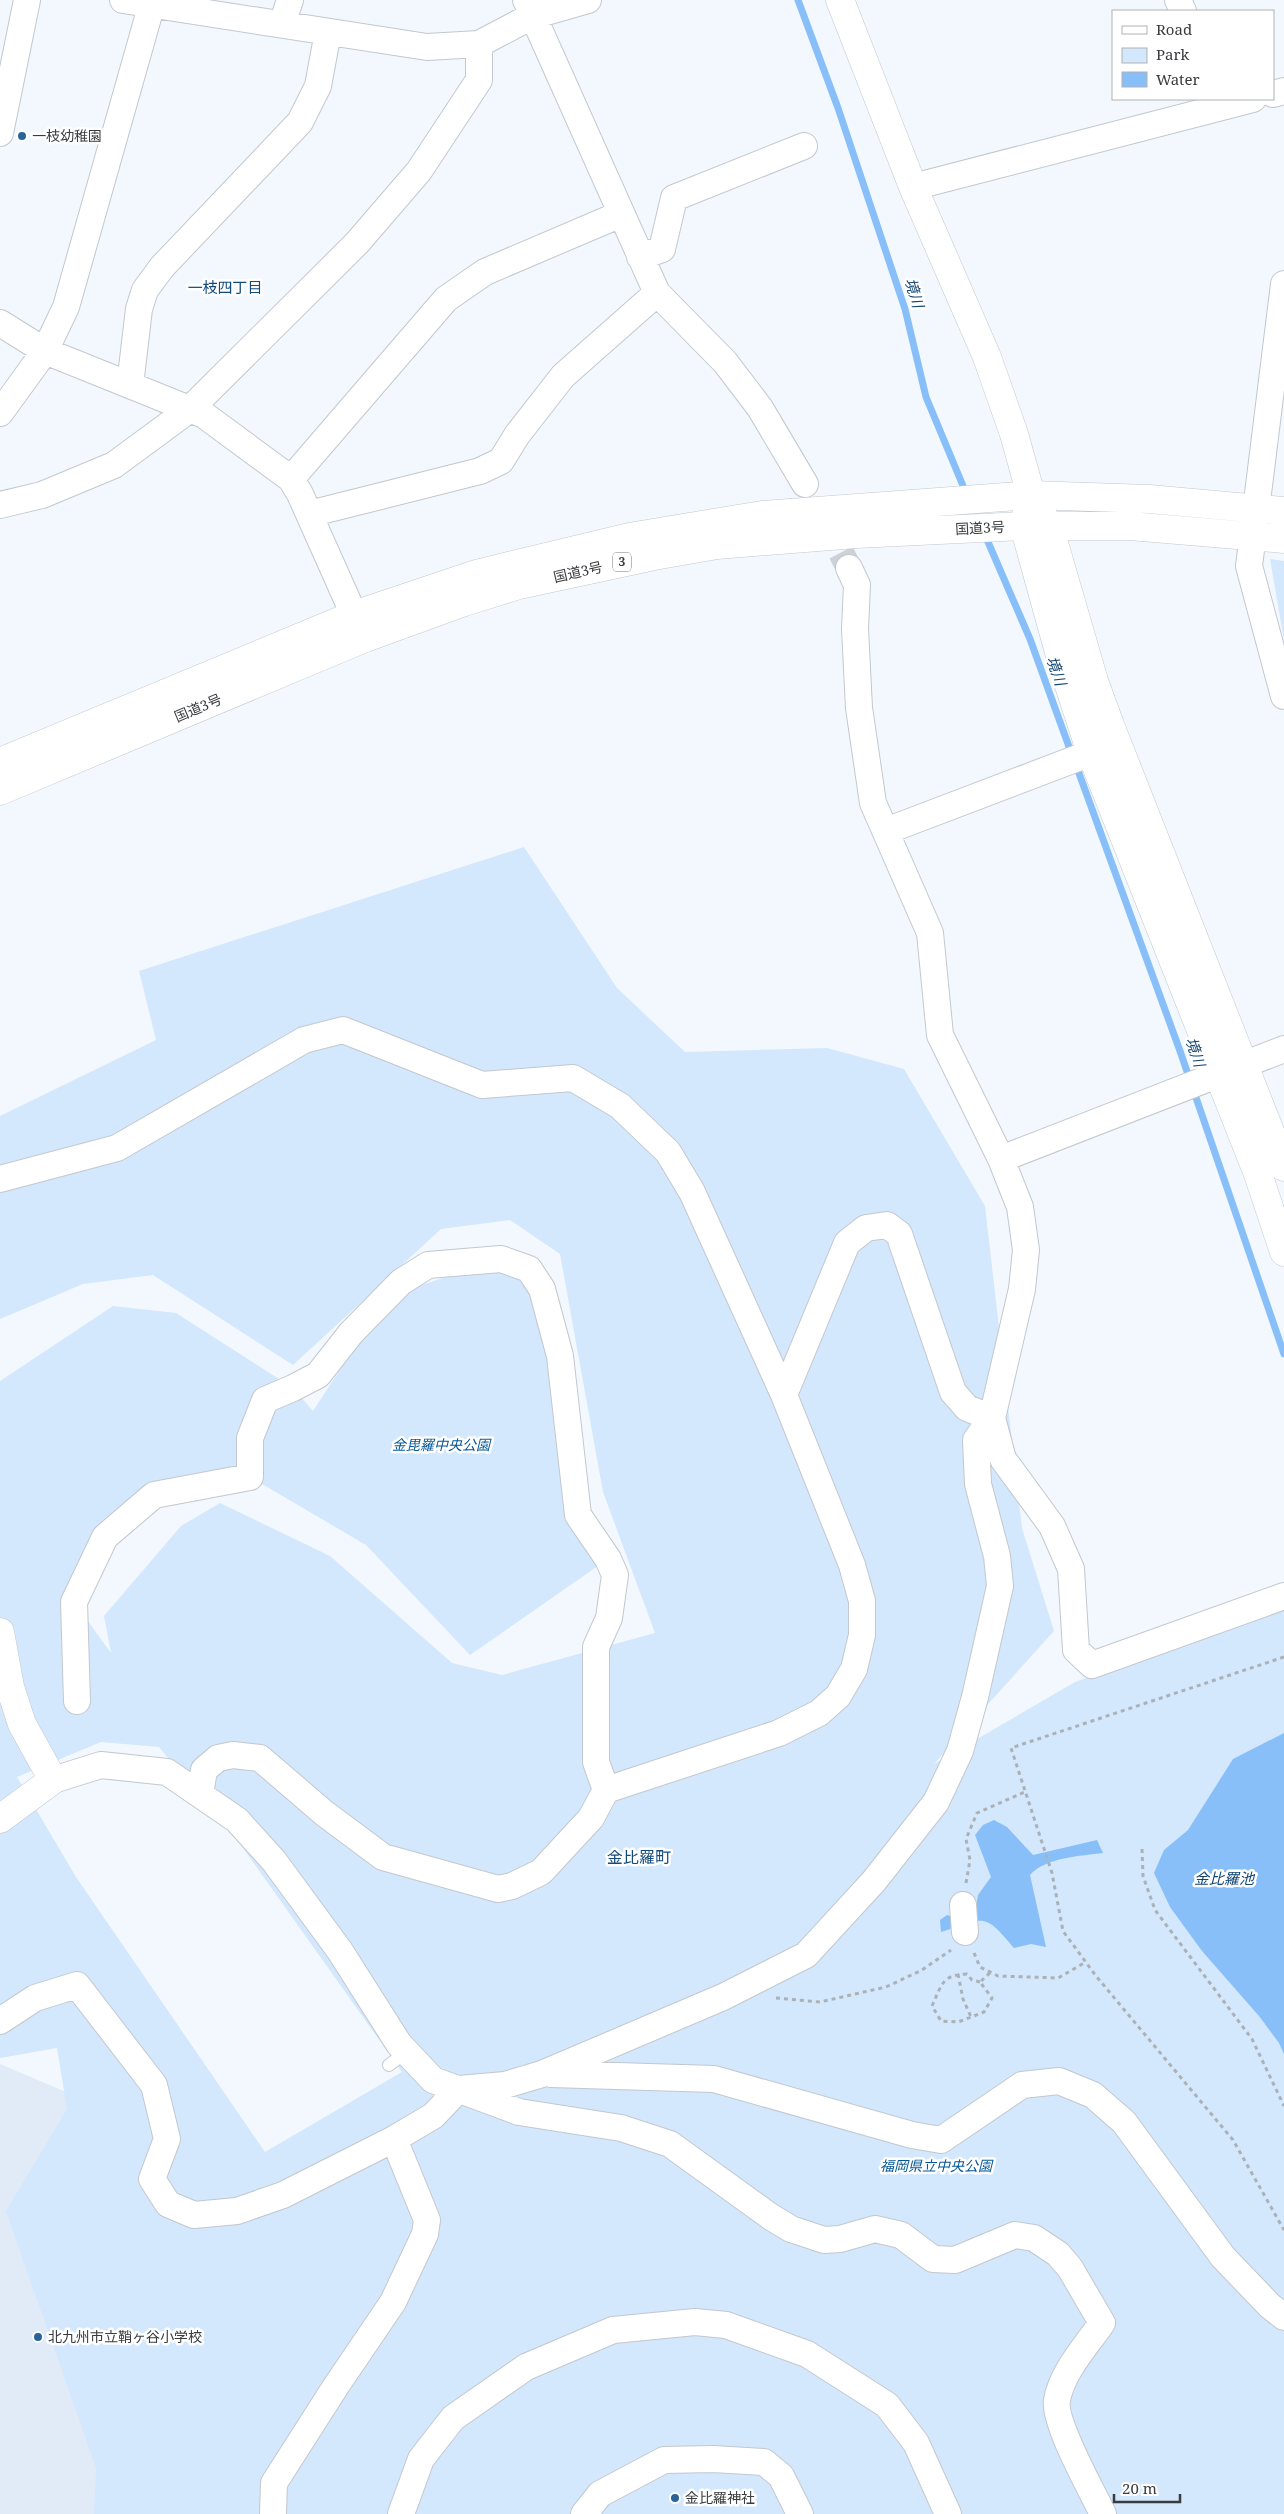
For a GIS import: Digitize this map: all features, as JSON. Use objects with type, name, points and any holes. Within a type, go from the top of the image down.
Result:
[{"type":"main road","points":[[841,0],[913,187],[987,357],[1014,434],[1031,495],[1064,670],[1091,753],[1220,1075],[1275,1168]]},
{"type":"main road","name":"国道3号","points":[[0,762],[354,614],[476,574],[629,537],[693,525],[834,509],[1031,495],[1149,499],[1271,509]]},
{"type":"main road","points":[[1037,526],[1100,699],[1245,1065],[1275,1168],[1284,1252]]},
{"type":"main road","name":"国道3号","points":[[0,791],[365,638],[464,602],[519,586],[654,556],[717,545],[856,534],[1037,526],[1130,526],[1284,539]]},
{"type":"main road","points":[[0,1632],[10,1687],[22,1724],[54,1780],[0,1819]]},
{"type":"street","points":[[0,133],[26,0]]},
{"type":"street","points":[[123,0],[153,2],[427,47],[479,44],[529,8],[588,0]]},
{"type":"street","points":[[282,24],[290,0]]},
{"type":"street","points":[[0,413],[45,351],[66,307],[153,2]]},
{"type":"street","points":[[529,8],[657,293],[726,362],[760,408],[805,484]]},
{"type":"street","points":[[130,385],[139,309],[145,290],[162,267],[300,122],[318,86],[328,32]]},
{"type":"street","points":[[0,505],[42,495],[114,465],[190,409],[356,243],[419,171],[478,80],[479,44]]},
{"type":"street","points":[[913,187],[1221,103],[1245,100]]},
{"type":"street","points":[[640,257],[662,250],[674,198],[804,146]]},
{"type":"street","points":[[291,480],[446,299],[484,272],[621,214]]},
{"type":"street","points":[[1284,284],[1271,509],[1254,536],[1249,566],[1284,696]]},
{"type":"street","points":[[309,514],[480,471],[501,461],[517,435],[563,376],[657,293]]},
{"type":"street","points":[[0,323],[45,351],[204,415],[291,480],[309,514],[354,614]]},
{"type":"street","points":[[0,2021],[35,1998],[77,1985],[154,2085],[167,2139],[152,2179],[168,2204],[194,2215],[237,2211],[283,2195],[394,2138],[434,2116],[459,2089],[505,2085],[542,2074],[723,1997],[806,1955],[874,1881],[936,1802],[960,1751],[975,1697],[1000,1586],[997,1556],[978,1484],[976,1440],[992,1418],[1022,1289],[1026,1250],[1020,1207],[1001,1159],[940,1035],[930,933],[873,803],[860,708],[855,629],[857,585],[849,568]]},
{"type":"street","points":[[886,831],[1091,753]]},
{"type":"street","points":[[0,1179],[116,1148],[304,1040],[343,1030],[482,1085],[573,1078],[620,1106],[668,1152],[692,1192],[784,1395],[852,1565],[862,1601],[862,1635],[854,1669],[838,1696],[819,1713],[779,1733],[606,1790],[591,1818],[540,1872],[512,1886],[498,1889],[382,1857],[324,1813],[260,1758],[233,1755],[218,1758],[204,1770],[200,1794]]},
{"type":"street","points":[[1001,1159],[1284,1049]]},
{"type":"street","points":[[784,1395],[847,1242],[866,1228],[887,1225],[899,1234],[953,1392],[967,1408],[992,1418]]},
{"type":"street","points":[[77,1701],[74,1602],[105,1536],[154,1495],[250,1477],[250,1438],[264,1400],[318,1375],[351,1333],[402,1282],[428,1265],[501,1259],[529,1269],[542,1289],[560,1356],[578,1515],[608,1559],[616,1575],[609,1618],[596,1646],[596,1762],[606,1790]]},
{"type":"street","points":[[992,1418],[1003,1459],[1052,1526],[1071,1569],[1076,1650],[1092,1665],[1284,1596]]},
{"type":"street","points":[[54,1780],[101,1765],[167,1772],[237,1820],[274,1861],[340,1951],[399,2044],[398,2058],[433,2080],[519,2112],[621,2128],[670,2144],[772,2217],[791,2228],[824,2240],[840,2239],[875,2229],[901,2235],[934,2259],[955,2260],[1015,2235],[1034,2238],[1058,2254],[1070,2268],[1102,2323],[1064,2378],[1056,2401],[1060,2423],[1102,2514]]},
{"type":"street","points":[[963,1904],[967,1937]]},
{"type":"street","points":[[542,2074],[714,2079],[912,2135],[941,2140],[1022,2085],[1059,2081],[1093,2096],[1124,2122],[1223,2257],[1270,2306],[1284,2317]]},
{"type":"street","points":[[274,2514],[274,2483],[393,2302],[425,2234],[426,2220],[394,2138]]},
{"type":"street","points":[[401,2514],[421,2459],[453,2418],[526,2367],[612,2330],[695,2322],[726,2325],[807,2354],[887,2404],[916,2443],[948,2514]]},
{"type":"street","points":[[584,2514],[600,2494],[664,2460],[712,2459],[764,2462],[781,2476],[800,2514]]},
{"type":"path","points":[[1284,1657],[1011,1748],[1027,1791],[1052,1873],[1064,1931],[1086,1962],[1232,2140],[1284,2230]]},
{"type":"path","points":[[963,1904],[970,1860],[966,1838],[977,1813],[1027,1791]]},
{"type":"path","points":[[1142,1849],[1144,1876],[1155,1910],[1252,2039],[1284,2106]]},
{"type":"path","points":[[767,1997],[820,2002],[886,1987],[922,1970],[967,1937],[980,1967],[998,1976],[1058,1978],[1086,1962]]},
{"type":"path","points":[[980,1982],[991,1972]]},
{"type":"path","points":[[952,1974],[958,1974],[967,1974],[972,1980],[980,1982],[992,1998],[984,2012],[958,2022],[941,2021],[932,2006],[942,1983],[952,1974]]},
{"type":"path","points":[[958,1974],[963,2000],[971,2017]]},
{"type":"shaded area","name":"北九州市立鞘ヶ谷小学校","points":[[0,2064],[97,2105],[128,2514],[0,2514]]},
{"type":"green space","points":[[1270,559],[1284,561],[1284,640]]},
{"type":"green space","points":[[524,847],[617,988],[685,1052],[827,1048],[904,1069],[985,1206],[1022,1528],[1054,1631],[934,1764],[1075,1682],[1284,1606],[1284,2514],[94,2514],[96,2468],[6,2211],[67,2109],[57,2048],[0,2058],[0,1381],[113,1306],[176,1313],[293,1388],[313,1411],[388,1296],[501,1259],[542,1289],[578,1515],[608,1559],[470,1655],[366,1545],[250,1477],[154,1495],[105,1537],[74,1602],[111,1653],[104,1616],[181,1526],[220,1503],[330,1556],[452,1663],[502,1675],[655,1633],[603,1492],[560,1254],[510,1220],[441,1229],[293,1365],[153,1275],[83,1284],[0,1319],[0,1116],[156,1040],[139,971]],"holes":[[[101,1742],[159,1747],[243,1848],[402,2072],[265,2152],[76,1877],[17,1777]]]},
{"type":"water","name":"金比羅池","points":[[1284,1733],[1284,2054],[1279,2043],[1259,2016],[1202,1951],[1170,1907],[1154,1873],[1164,1850],[1188,1830],[1233,1759]]},
{"type":"water","points":[[994,1820],[1007,1827],[1033,1855],[1097,1840],[1103,1853],[1054,1861],[1045,1864],[1030,1875],[1046,1947],[1031,1944],[1014,1948],[996,1928],[982,1921],[967,1923],[941,1932],[940,1920],[947,1915],[954,1917],[975,1913],[978,1895],[991,1877],[975,1835],[983,1825]]},
{"type":"waterway","name":"境川","points":[[798,0],[838,108],[905,309],[926,397],[966,493]]},
{"type":"waterway","name":"境川","points":[[985,535],[1030,639],[1072,755]]},
{"type":"waterway","name":"境川","points":[[1076,765],[1180,1051],[1284,1354]]},
{"type":"tunnel","points":[[823,518],[849,568]]},
{"type":"place","name":"一枝幼稚園","points":[[22,136]]},
{"type":"place","name":"北九州市立鞘ヶ谷小学校","points":[[38,2337]]},
{"type":"place","name":"金比羅神社","points":[[675,2498]]},
{"type":"district","name":"一枝四丁目","points":[[225,288]]},
{"type":"district","name":"金比羅町","points":[[639,1857]]},
{"type":"park label","name":"金毘羅中央公園","points":[[441,1445]]},
{"type":"park label","name":"福岡県立中央公園","points":[[936,2166]]}]
